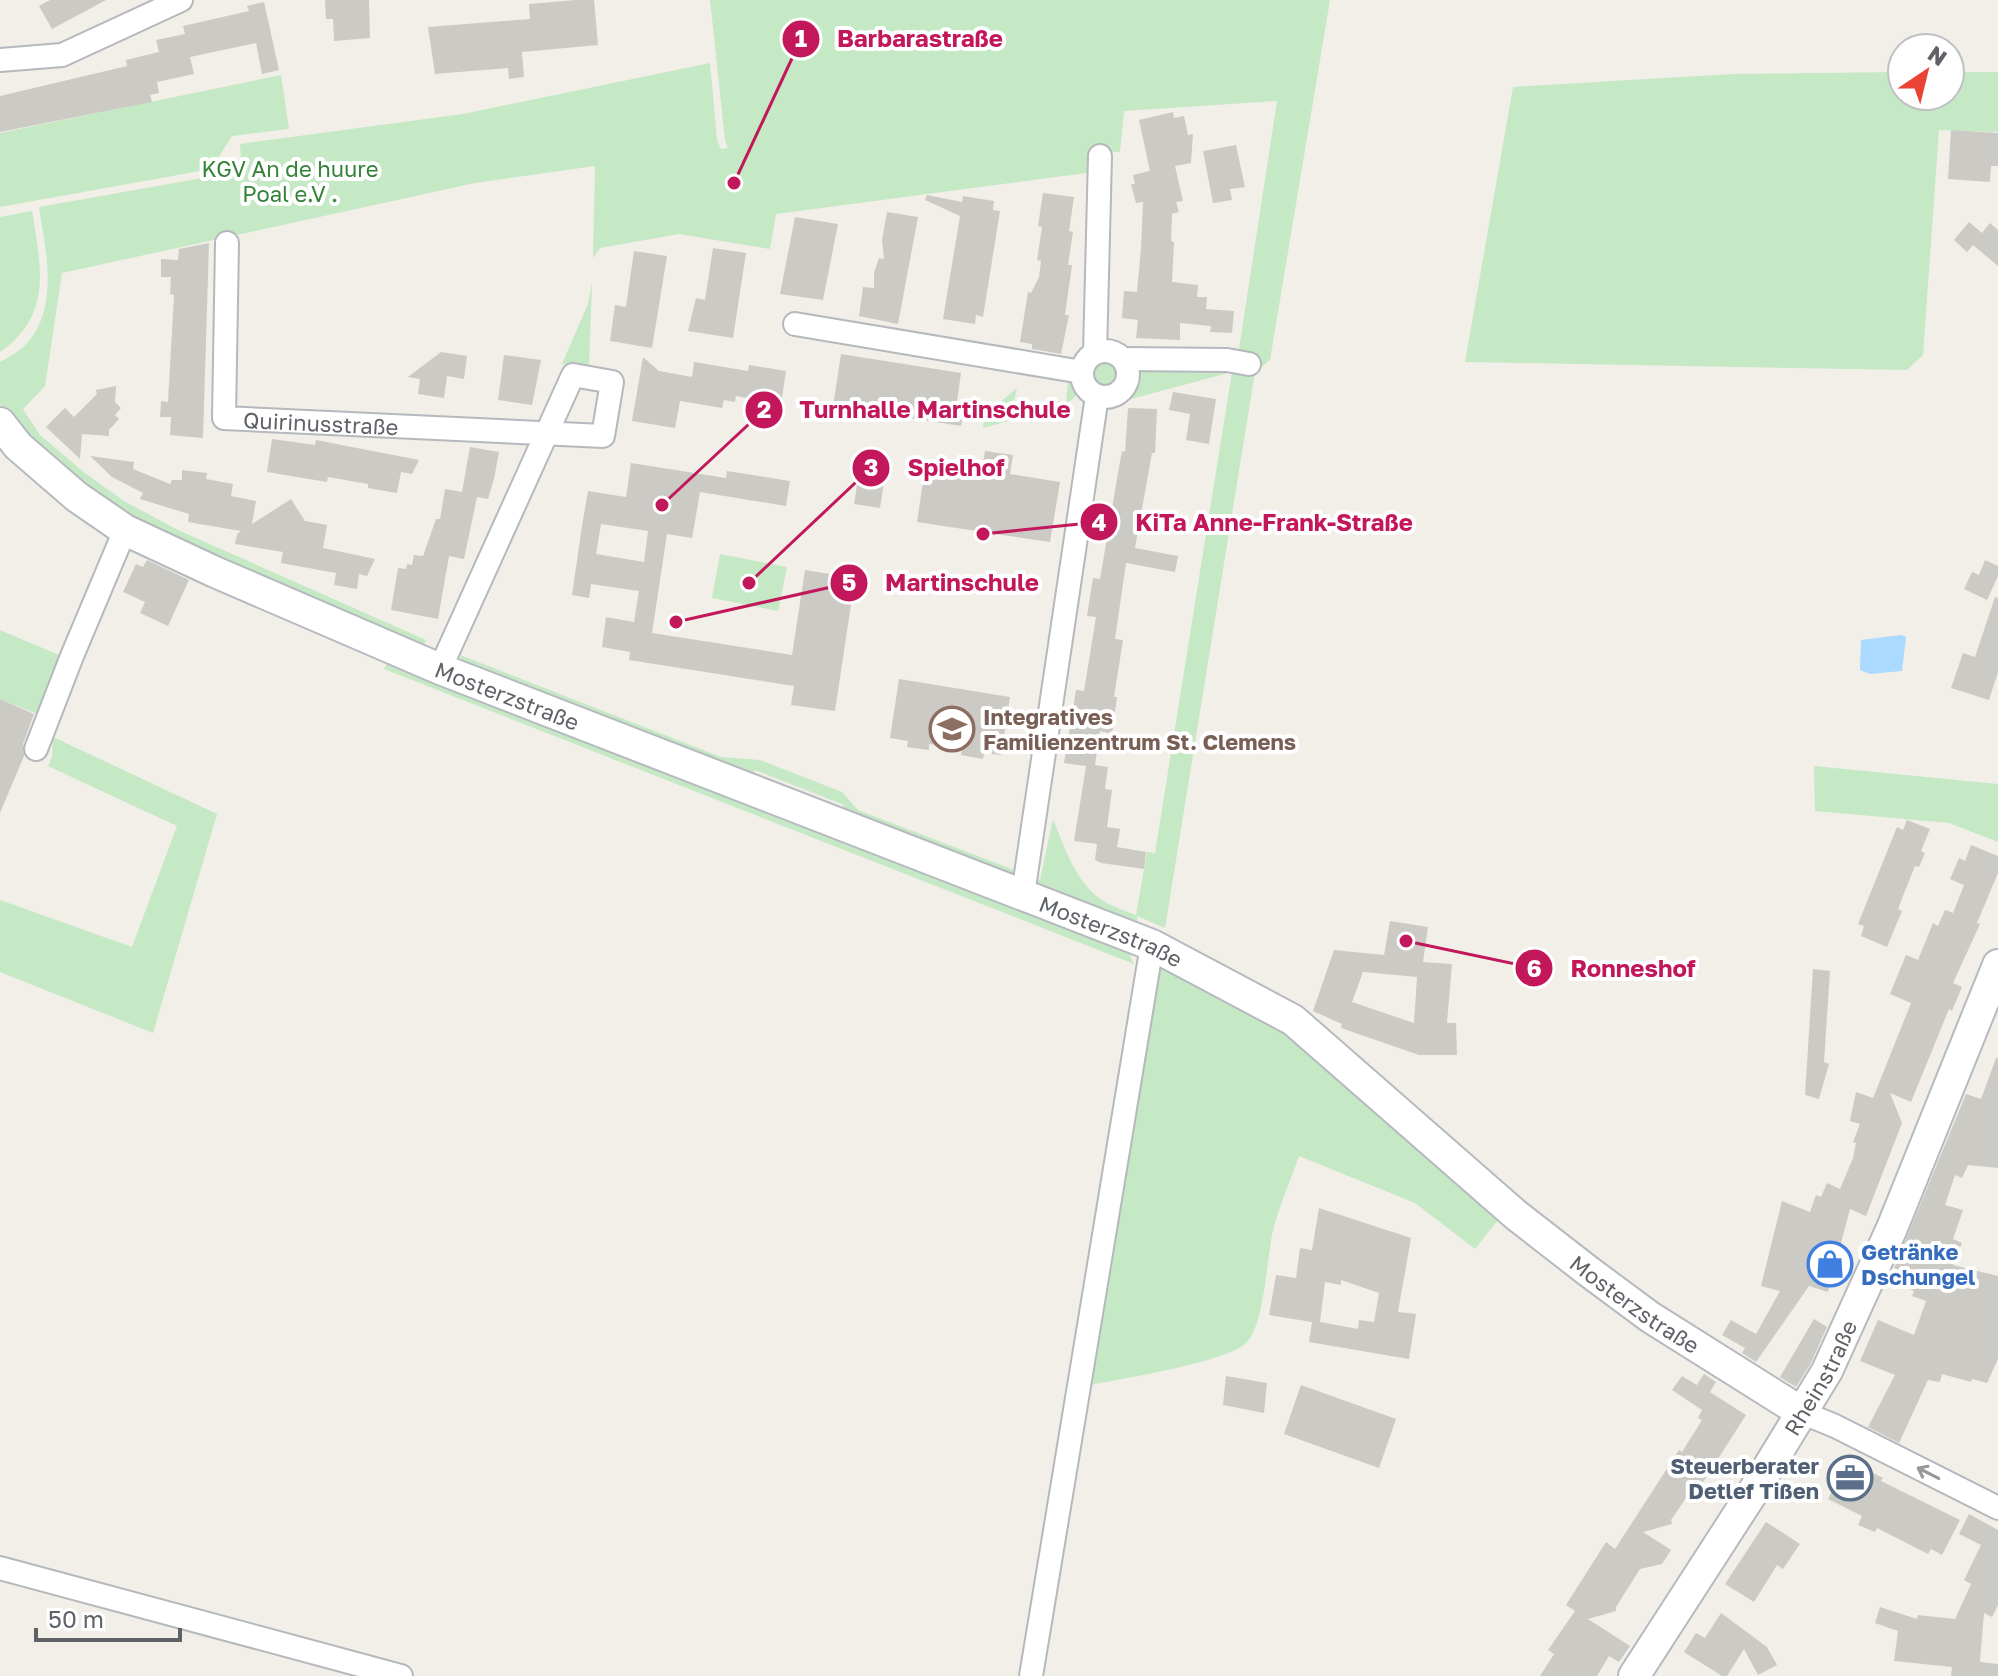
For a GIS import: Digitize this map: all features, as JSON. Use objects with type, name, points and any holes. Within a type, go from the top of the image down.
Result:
[{"type":"street","points":[[0,60],[62,55],[181,0]]},
{"type":"street","points":[[1100,156],[1086,386],[1097,396],[1112,396],[1124,387],[1128,373],[1123,359]]},
{"type":"street","name":"Quirinusstraße","points":[[227,243],[224,418],[545,433],[440,669]]},
{"type":"street","points":[[795,324],[1089,362],[1110,352],[1123,359],[1227,360],[1249,364]]},
{"type":"street","points":[[1023,894],[1097,396]]},
{"type":"street","name":"Mosterzstraße","points":[[0,423],[18,446],[77,497],[125,530],[440,669],[1152,945],[1293,1020],[1516,1215],[1650,1317],[1801,1412],[1998,1508]]},
{"type":"street","points":[[36,749],[125,530]]},
{"type":"street","points":[[1031,1676],[1152,945]]},
{"type":"street","name":"Rheinstraße","points":[[1634,1676],[1827,1371],[1892,1228],[1998,965]]},
{"type":"street","points":[[0,1568],[401,1676]]},
{"type":"green space","points":[[710,0],[1330,0],[1270,360],[1255,372],[1165,928],[1137,916],[1138,928],[840,817],[844,805],[755,770],[749,782],[464,668],[460,655],[721,757],[760,760],[842,792],[858,810],[1040,880],[1053,819],[1073,866],[1088,887],[1107,903],[1136,915],[1147,852],[1155,853],[1232,372],[1116,403],[1133,383],[1134,371],[1139,363],[1201,372],[1203,368],[1238,356],[1277,101],[1124,111],[1120,152],[1095,151],[1094,172],[776,214],[770,249],[679,234],[600,248],[593,258],[595,166],[475,183],[62,273],[45,386],[23,409],[40,435],[124,501],[178,530],[426,640],[421,652],[184,546],[103,502],[32,443],[0,405],[0,362],[21,349],[34,335],[46,301],[47,262],[39,207],[242,171],[240,144],[463,114],[710,63],[717,140],[721,149],[728,148]]},
{"type":"green space","points":[[1886,72],[1886,112],[1966,112],[1966,72],[1998,72],[1998,132],[1939,130],[1923,355],[1907,370],[1465,362],[1513,87],[1732,74]]},
{"type":"green space","name":"KGV An de huure Poal e.V .","points":[[281,75],[289,129],[232,136],[211,169],[0,207],[0,133]]},
{"type":"green space","points":[[32,211],[40,270],[36,306],[17,338],[0,352],[0,217]]},
{"type":"green space","points":[[592,281],[589,368],[562,364],[588,304]]},
{"type":"green space","points":[[1105,360],[1115,364],[1119,374],[1115,384],[1105,388],[1095,384],[1091,374],[1095,364]]},
{"type":"green space","points":[[1069,373],[1081,385],[1076,396],[1068,403],[1046,410],[1048,400],[1066,402]]},
{"type":"green space","points":[[1017,388],[1014,402],[1030,405],[1023,417],[983,428],[985,415]]},
{"type":"green space","points":[[720,554],[787,567],[778,611],[712,598]]},
{"type":"green space","points":[[0,630],[66,658],[42,716],[0,699]]},
{"type":"green space","points":[[388,661],[406,672],[663,766],[1125,945],[1134,964],[384,669]]},
{"type":"green space","points":[[53,737],[217,814],[153,1033],[0,972],[0,900],[132,947],[177,826],[48,766],[52,757]]},
{"type":"green space","points":[[1814,766],[1998,784],[1998,842],[1949,823],[1815,811]]},
{"type":"green space","points":[[1161,961],[1211,985],[1304,1044],[1501,1216],[1475,1249],[1415,1203],[1299,1156],[1274,1226],[1257,1322],[1245,1344],[1195,1363],[1091,1385]]},
{"type":"water","points":[[1906,637],[1902,671],[1870,674],[1860,670],[1861,640]]},
{"type":"building","points":[[50,0],[106,0],[52,29],[39,6]]},
{"type":"building","points":[[325,0],[369,0],[370,38],[334,41],[333,19],[326,19]]},
{"type":"building","points":[[594,0],[598,45],[522,52],[524,77],[509,79],[508,68],[435,74],[428,27],[530,19],[529,4]]},
{"type":"building","points":[[264,2],[279,70],[262,74],[256,43],[190,57],[194,74],[157,82],[159,93],[150,95],[152,102],[0,132],[0,96],[127,66],[126,60],[159,52],[156,40],[185,34],[183,26],[249,11],[247,6]]},
{"type":"building","points":[[1173,112],[1174,118],[1184,116],[1188,135],[1193,134],[1191,163],[1175,166],[1183,201],[1176,202],[1179,212],[1172,214],[1172,282],[1198,285],[1197,297],[1207,297],[1206,309],[1234,311],[1232,333],[1210,332],[1211,326],[1180,323],[1180,340],[1136,338],[1138,320],[1122,318],[1124,291],[1137,292],[1141,248],[1143,202],[1136,203],[1131,184],[1135,184],[1133,175],[1150,171],[1139,120]]},
{"type":"building","points":[[1951,130],[1998,133],[1998,166],[1991,166],[1990,182],[1948,179]]},
{"type":"building","points":[[1236,145],[1245,187],[1230,189],[1232,200],[1213,203],[1203,151]]},
{"type":"building","points":[[1043,193],[1074,197],[1068,265],[1072,265],[1065,315],[1069,315],[1061,354],[1032,349],[1032,344],[1020,342],[1028,292],[1031,293],[1039,277],[1041,261],[1037,260],[1042,227],[1038,226]]},
{"type":"building","points":[[927,195],[962,202],[963,196],[994,201],[993,210],[1000,211],[983,317],[976,315],[975,324],[943,319],[960,216],[925,200]]},
{"type":"building","points":[[887,212],[918,217],[898,324],[859,316],[863,287],[874,288],[874,273],[879,258],[884,259],[882,240]]},
{"type":"building","points":[[795,217],[838,224],[823,300],[780,294]]},
{"type":"building","points":[[1969,222],[1982,233],[1990,223],[1998,230],[1998,266],[1973,245],[1967,252],[1954,240]]},
{"type":"building","points":[[209,243],[203,438],[170,435],[171,417],[160,417],[161,401],[168,402],[174,295],[170,294],[171,277],[161,277],[161,259],[178,260],[179,249]]},
{"type":"building","points":[[713,248],[746,253],[733,338],[688,331],[696,298],[705,300]]},
{"type":"building","points":[[634,251],[667,256],[652,348],[610,341],[615,305],[626,307]]},
{"type":"building","points":[[441,352],[467,356],[464,379],[447,376],[444,398],[418,394],[420,379],[408,377]]},
{"type":"building","points":[[841,354],[961,373],[956,408],[964,409],[961,426],[833,406]]},
{"type":"building","points":[[504,355],[541,360],[532,405],[498,400]]},
{"type":"building","points":[[643,357],[659,371],[692,377],[694,362],[748,371],[749,365],[786,371],[781,404],[736,396],[735,402],[724,400],[722,408],[680,401],[675,428],[632,421]]},
{"type":"building","points":[[116,386],[115,402],[121,408],[115,415],[119,419],[109,430],[109,436],[82,434],[80,459],[46,427],[65,408],[74,417],[97,394],[96,390]]},
{"type":"building","points":[[1173,392],[1216,399],[1209,444],[1186,440],[1190,414],[1169,410]]},
{"type":"building","points":[[1128,408],[1157,409],[1155,453],[1152,453],[1135,548],[1178,556],[1175,572],[1126,563],[1115,639],[1123,640],[1112,734],[1100,731],[1095,765],[1108,767],[1105,789],[1112,790],[1107,827],[1120,829],[1117,847],[1146,852],[1144,869],[1101,863],[1095,860],[1097,844],[1074,841],[1086,766],[1064,763],[1076,690],[1084,691],[1096,617],[1087,616],[1093,578],[1100,579],[1122,451],[1125,452]]},
{"type":"building","points":[[272,439],[315,445],[316,440],[419,460],[412,474],[401,472],[397,493],[328,477],[327,482],[267,472]]},
{"type":"building","points":[[470,447],[499,452],[494,479],[488,499],[477,497],[464,559],[449,556],[438,619],[391,610],[398,568],[406,569],[407,564],[412,565],[414,555],[423,556],[436,519],[440,519],[445,489],[462,492]]},
{"type":"building","points":[[985,451],[1013,455],[1010,474],[1060,482],[1050,542],[917,522],[926,461],[982,470]]},
{"type":"building","points":[[90,456],[134,462],[133,469],[170,484],[172,480],[182,480],[182,470],[207,473],[206,479],[233,484],[231,496],[256,501],[252,524],[291,499],[305,521],[327,525],[323,548],[375,559],[367,576],[359,574],[357,589],[334,585],[336,573],[281,563],[283,552],[235,544],[241,531],[188,522],[189,514],[140,499],[143,493],[112,477]]},
{"type":"building","points":[[631,463],[726,478],[727,471],[790,481],[786,506],[700,492],[692,538],[667,534],[652,633],[792,655],[805,570],[855,578],[835,711],[791,705],[794,686],[629,660],[630,652],[602,647],[606,617],[634,622],[639,591],[591,584],[589,598],[572,595],[582,526],[588,491],[626,497]],"holes":[[[601,524],[648,531],[644,562],[596,554]]]},
{"type":"building","points":[[859,472],[885,476],[880,508],[854,504]]},
{"type":"building","points":[[147,560],[189,580],[168,626],[140,613],[145,602],[123,592],[136,564],[143,567]]},
{"type":"building","points":[[1985,560],[1998,566],[1998,576],[1987,600],[1964,589],[1972,572],[1979,575]]},
{"type":"building","points":[[1995,597],[1998,598],[1998,672],[1989,700],[1951,688],[1963,653],[1975,657]]},
{"type":"building","points":[[899,679],[1010,697],[1001,755],[984,753],[983,759],[961,755],[962,749],[929,744],[929,750],[907,747],[908,741],[890,738]]},
{"type":"building","points":[[0,699],[34,714],[23,744],[24,756],[0,813]]},
{"type":"building","points":[[1907,820],[1930,829],[1921,851],[1925,853],[1919,867],[1915,866],[1898,909],[1902,911],[1887,947],[1861,936],[1864,926],[1858,924],[1897,827],[1903,830]]},
{"type":"building","points":[[1971,845],[1998,856],[1998,873],[1977,923],[1980,924],[1953,983],[1962,987],[1952,1011],[1949,1009],[1911,1102],[1890,1093],[1902,1123],[1866,1216],[1850,1209],[1828,1292],[1809,1286],[1756,1362],[1742,1353],[1745,1348],[1722,1335],[1731,1320],[1756,1334],[1780,1291],[1761,1286],[1782,1201],[1810,1212],[1816,1195],[1821,1197],[1827,1183],[1840,1189],[1853,1158],[1856,1143],[1853,1142],[1860,1124],[1850,1121],[1856,1092],[1873,1098],[1911,1003],[1890,994],[1906,955],[1918,960],[1933,923],[1938,926],[1945,910],[1953,913],[1964,885],[1950,879],[1959,858],[1965,861]]},
{"type":"building","points":[[1390,921],[1428,927],[1423,962],[1452,964],[1447,1023],[1456,1023],[1457,1055],[1419,1055],[1341,1028],[1342,1024],[1313,1011],[1334,950],[1384,955]],"holes":[[[1363,972],[1417,977],[1414,1023],[1352,1002]]]},
{"type":"building","points":[[1813,969],[1830,971],[1824,1062],[1829,1064],[1819,1099],[1805,1095]]},
{"type":"building","points":[[1996,1058],[1998,1168],[1968,1165],[1962,1178],[1955,1175],[1945,1205],[1963,1210],[1953,1239],[1962,1243],[1953,1265],[1998,1276],[1998,1359],[1987,1383],[1942,1374],[1940,1382],[1928,1380],[1899,1443],[1868,1427],[1895,1375],[1860,1361],[1878,1320],[1914,1335],[1926,1301],[1912,1296],[1914,1291],[1896,1284],[1901,1271],[1894,1268],[1966,1094],[1981,1099]]},
{"type":"building","points":[[1319,1208],[1411,1238],[1398,1312],[1416,1314],[1409,1359],[1309,1342],[1312,1322],[1269,1315],[1276,1275],[1296,1278],[1300,1248],[1312,1250]],"holes":[[[1341,1280],[1379,1293],[1374,1322],[1359,1320],[1358,1329],[1320,1322],[1325,1282],[1341,1285]]]},
{"type":"building","points":[[1814,1319],[1827,1327],[1796,1387],[1780,1377]]},
{"type":"building","points":[[1704,1374],[1716,1382],[1710,1392],[1746,1415],[1691,1501],[1686,1498],[1671,1520],[1672,1524],[1643,1532],[1671,1550],[1662,1564],[1640,1569],[1616,1611],[1588,1619],[1630,1646],[1619,1662],[1609,1656],[1597,1676],[1540,1676],[1554,1654],[1548,1650],[1575,1611],[1566,1605],[1606,1542],[1615,1549],[1702,1420],[1698,1418],[1702,1410],[1672,1390],[1682,1376],[1697,1385]]},
{"type":"building","points":[[1226,1376],[1267,1383],[1264,1413],[1223,1405]]},
{"type":"building","points":[[1301,1385],[1396,1419],[1379,1468],[1284,1434]]},
{"type":"building","points":[[1844,1458],[1883,1478],[1881,1481],[1960,1520],[1942,1555],[1931,1549],[1928,1554],[1877,1528],[1875,1532],[1858,1525],[1862,1516],[1828,1499],[1841,1473],[1837,1472]]},
{"type":"building","points":[[1969,1514],[1998,1530],[1998,1605],[1992,1617],[1984,1613],[1980,1662],[1998,1664],[1998,1676],[1951,1676],[1952,1667],[1894,1661],[1898,1631],[1875,1623],[1880,1607],[1917,1619],[1918,1615],[1955,1619],[1971,1584],[1964,1580],[1981,1545],[1959,1534]]},
{"type":"building","points":[[1766,1522],[1800,1544],[1783,1569],[1777,1565],[1754,1602],[1725,1584]]},
{"type":"building","points":[[1721,1613],[1767,1647],[1777,1665],[1758,1675],[1744,1649],[1727,1676],[1722,1676],[1684,1652],[1696,1633],[1705,1638]]},
{"type":"place","name":"Barbarastraße","points":[[734,183]]},
{"type":"place","name":"Turnhalle Martinschule","points":[[662,505]]},
{"type":"place","name":"KiTa Anne-Frank-Straße","points":[[983,534]]},
{"type":"place","name":"Spielhof","points":[[749,583]]},
{"type":"place","name":"Martinschule","points":[[676,622]]},
{"type":"place","name":"Integratives Familienzentrum St. Clemens","points":[[952,729]]},
{"type":"place","name":"Ronneshof","points":[[1406,941]]},
{"type":"place","name":"Getränke Dschungel","points":[[1830,1264]]},
{"type":"place","name":"Steuerberater Detlef Tißen","points":[[1850,1478]]}]
